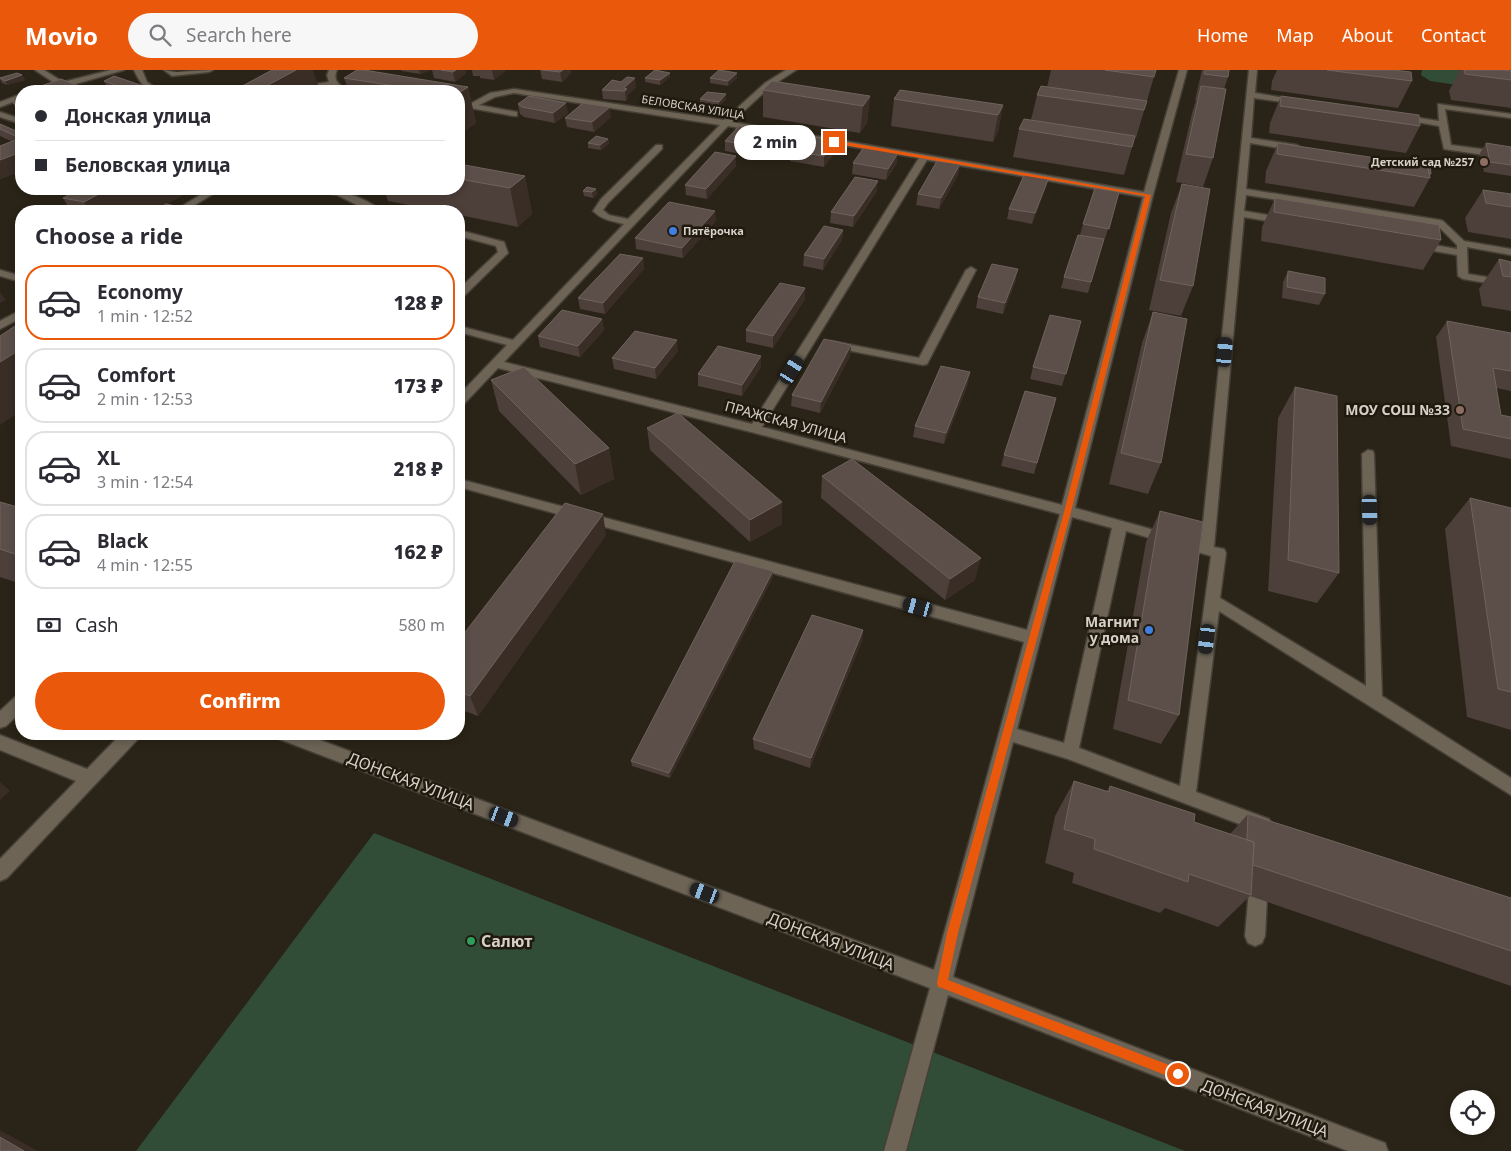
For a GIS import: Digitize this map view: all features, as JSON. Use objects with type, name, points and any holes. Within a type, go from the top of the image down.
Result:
[{"type":"street","points":[[39,70],[65,85]]},
{"type":"street","points":[[58,85],[120,70]]},
{"type":"street","points":[[138,70],[144,83],[147,85]]},
{"type":"street","points":[[168,70],[172,74],[209,70]]},
{"type":"street","points":[[326,85],[333,84],[333,70]]},
{"type":"street","points":[[465,396],[726,124],[780,75],[792,70]]},
{"type":"street","points":[[896,1151],[922,1048],[942,983],[953,933],[1067,512],[1148,195],[1183,70]]},
{"type":"street","points":[[1187,795],[1219,553],[1207,550],[1253,70]]},
{"type":"street","name":"БЕЛОВСКАЯ УЛИЦА","points":[[472,106],[493,95],[514,91],[726,124],[1148,195]]},
{"type":"street","points":[[1250,95],[1308,104]]},
{"type":"street","points":[[0,104],[15,99]]},
{"type":"street","points":[[465,105],[514,114]]},
{"type":"street","points":[[1511,116],[1441,106],[1447,147],[1511,156]]},
{"type":"street","points":[[0,114],[15,120]]},
{"type":"street","points":[[1394,116],[1443,124]]},
{"type":"street","points":[[1247,140],[1306,150]]},
{"type":"street","points":[[630,222],[606,217],[598,211],[604,201],[660,147]]},
{"type":"street","points":[[755,429],[924,157]]},
{"type":"street","points":[[1240,191],[1440,223],[1462,248],[1463,276],[1511,284]]},
{"type":"street","points":[[189,205],[206,195]]},
{"type":"street","points":[[344,195],[364,205]]},
{"type":"street","points":[[1238,213],[1297,224]]},
{"type":"street","points":[[465,235],[500,244],[503,253],[465,289]]},
{"type":"street","points":[[1404,243],[1511,252]]},
{"type":"street","points":[[810,340],[922,362],[971,270]]},
{"type":"street","points":[[0,273],[15,277]]},
{"type":"street","points":[[0,326],[15,317]]},
{"type":"street","points":[[465,331],[515,344]]},
{"type":"street","name":"ПРАЖСКАЯ УЛИЦА","points":[[496,364],[755,429],[1120,525],[1207,550]]},
{"type":"street","points":[[1368,454],[1374,699]]},
{"type":"street","points":[[465,485],[1033,638]]},
{"type":"street","points":[[1070,752],[1120,525]]},
{"type":"street","points":[[1212,600],[1374,699],[1511,787]]},
{"type":"street","points":[[0,721],[15,707]]},
{"type":"street","points":[[1007,733],[1070,752],[1187,795],[1261,843]]},
{"type":"street","points":[[0,872],[126,740]]},
{"type":"street","name":"ДОНСКАЯ УЛИЦА","points":[[301,740],[942,983],[1377,1151]]},
{"type":"street","points":[[0,742],[89,778]]},
{"type":"street","points":[[1261,843],[1281,830]]},
{"type":"street","points":[[1255,936],[1261,843]]},
{"type":"green space","points":[[1422,70],[1511,70],[1511,93],[1430,81],[1421,75]]},
{"type":"green space","name":"Салют","points":[[374,833],[1185,1151],[136,1151]]},
{"type":"building","points":[[272,70],[296,70],[268,85],[244,85]]},
{"type":"building","points":[[357,70],[364,70],[456,85],[389,85],[344,78]]},
{"type":"building","points":[[542,70],[563,70],[560,72]]},
{"type":"building","points":[[655,70],[670,73],[660,80],[645,78]]},
{"type":"building","points":[[719,70],[737,73],[728,81],[710,78]]},
{"type":"building","points":[[1105,70],[1156,70],[1154,77]]},
{"type":"building","points":[[1205,70],[1229,70],[1228,77],[1204,74]]},
{"type":"building","points":[[1327,70],[1393,70],[1411,72],[1412,81]]},
{"type":"building","points":[[1464,70],[1511,71],[1511,80],[1465,74]]},
{"type":"building","points":[[17,73],[22,75],[5,81],[0,78]]},
{"type":"building","points":[[114,76],[140,85],[115,85],[104,81]]},
{"type":"building","points":[[627,77],[635,78],[624,88],[627,89],[625,91],[602,90],[612,80],[621,82]]},
{"type":"building","points":[[61,79],[76,85],[44,85]]},
{"type":"building","points":[[772,81],[870,96],[863,106],[763,90]]},
{"type":"building","points":[[1041,86],[1147,101],[1144,110],[1037,95]]},
{"type":"building","points":[[1201,86],[1226,89],[1213,158],[1186,154]]},
{"type":"building","points":[[900,90],[1003,105],[998,115],[894,99]]},
{"type":"building","points":[[707,92],[726,94],[719,102],[700,99]]},
{"type":"building","points":[[529,96],[566,103],[553,113],[522,107],[518,104]]},
{"type":"building","points":[[1281,96],[1419,115],[1420,126],[1280,106]]},
{"type":"building","points":[[583,103],[610,107],[592,122],[565,118]]},
{"type":"building","points":[[1024,119],[1135,136],[1132,147],[1019,129]]},
{"type":"building","points":[[0,124],[15,130],[15,136],[0,129]]},
{"type":"building","points":[[739,126],[771,131],[757,147],[725,141]]},
{"type":"building","points":[[803,135],[836,141],[824,156],[790,151]]},
{"type":"building","points":[[596,136],[608,139],[600,145],[588,143]]},
{"type":"building","points":[[15,140],[15,154],[0,160],[0,146]]},
{"type":"building","points":[[1278,143],[1428,166],[1430,178],[1277,154]]},
{"type":"building","points":[[1486,143],[1511,147],[1511,165],[1490,162]]},
{"type":"building","points":[[864,147],[898,153],[888,169],[853,163]]},
{"type":"building","points":[[715,152],[736,156],[706,189],[685,185]]},
{"type":"building","points":[[937,161],[960,164],[941,198],[918,194]]},
{"type":"building","points":[[1414,163],[1430,165],[1431,174],[1429,174],[1428,166]]},
{"type":"building","points":[[465,165],[525,176],[510,188],[465,180]]},
{"type":"building","points":[[1025,173],[1049,177],[1035,213],[1009,209]]},
{"type":"building","points":[[855,177],[878,181],[854,216],[831,212]]},
{"type":"building","points":[[1182,184],[1210,189],[1193,286],[1160,280]]},
{"type":"building","points":[[587,187],[596,189],[592,192],[583,191]]},
{"type":"building","points":[[1095,188],[1119,192],[1109,229],[1083,224]]},
{"type":"building","points":[[1483,190],[1511,194],[1511,207],[1486,203]]},
{"type":"building","points":[[69,195],[97,195],[84,202],[63,198]]},
{"type":"building","points":[[1275,198],[1439,225],[1441,240],[1274,212]]},
{"type":"building","points":[[669,202],[715,211],[682,248],[635,238]]},
{"type":"building","points":[[824,226],[843,230],[824,259],[804,255]]},
{"type":"building","points":[[1078,235],[1104,239],[1091,282],[1064,277]]},
{"type":"building","points":[[620,254],[643,258],[603,303],[578,298]]},
{"type":"building","points":[[1499,259],[1511,262],[1511,277],[1503,276]]},
{"type":"building","points":[[992,264],[1018,269],[1005,303],[978,297]]},
{"type":"building","points":[[1288,271],[1325,278],[1325,294],[1287,287]]},
{"type":"building","points":[[780,283],[805,288],[773,336],[746,330]]},
{"type":"building","points":[[562,310],[602,319],[578,346],[538,336]]},
{"type":"building","points":[[1153,312],[1187,319],[1161,463],[1121,453]]},
{"type":"building","points":[[1050,315],[1081,321],[1066,374],[1033,367]]},
{"type":"building","points":[[1447,321],[1511,333],[1511,371],[1493,368],[1501,415],[1511,417],[1511,439],[1463,429]]},
{"type":"building","points":[[15,326],[15,353],[0,362],[0,336]]},
{"type":"building","points":[[635,331],[677,340],[655,368],[612,358]]},
{"type":"building","points":[[824,339],[851,345],[821,402],[792,395]]},
{"type":"building","points":[[718,346],[761,356],[742,385],[698,374]]},
{"type":"building","points":[[941,366],[970,372],[946,433],[915,426]]},
{"type":"building","points":[[524,367],[609,448],[575,464],[491,380]]},
{"type":"building","points":[[1295,387],[1337,396],[1339,573],[1288,560]]},
{"type":"building","points":[[1025,391],[1056,398],[1037,463],[1004,455]]},
{"type":"building","points":[[678,413],[782,502],[750,520],[647,428]]},
{"type":"building","points":[[852,459],[981,558],[950,579],[822,476]]},
{"type":"building","points":[[1470,498],[1511,508],[1511,692],[1498,689]]},
{"type":"building","points":[[0,502],[15,506],[15,554],[0,549]]},
{"type":"building","points":[[565,503],[603,514],[470,696],[465,694],[465,632]]},
{"type":"building","points":[[1160,511],[1203,522],[1179,715],[1128,700]]},
{"type":"building","points":[[735,561],[773,571],[669,773],[631,761]]},
{"type":"building","points":[[812,615],[863,630],[811,758],[753,739]]},
{"type":"building","points":[[1074,781],[1109,792],[1110,786],[1195,814],[1194,822],[1254,842],[1251,895],[1189,874],[1188,882],[1094,849],[1095,839],[1064,829]]},
{"type":"building","points":[[1248,814],[1511,898],[1511,951],[1253,865],[1254,842],[1247,840]]},
{"type":"building","points":[[0,1137],[24,1151],[0,1151]]},
{"type":"place","name":"Детский сад №257","points":[[1484,162]]},
{"type":"place","name":"Пятёрочка","points":[[673,231]]},
{"type":"place","name":"МОУ СОШ №33","points":[[1460,410]]},
{"type":"place","name":"Магнит у дома","points":[[1149,630]]},
{"type":"place","name":"Салют","points":[[471,941]]},
{"type":"route","points":[[834,142],[1148,195],[1067,512],[953,933],[942,983],[1178,1074]]}]
